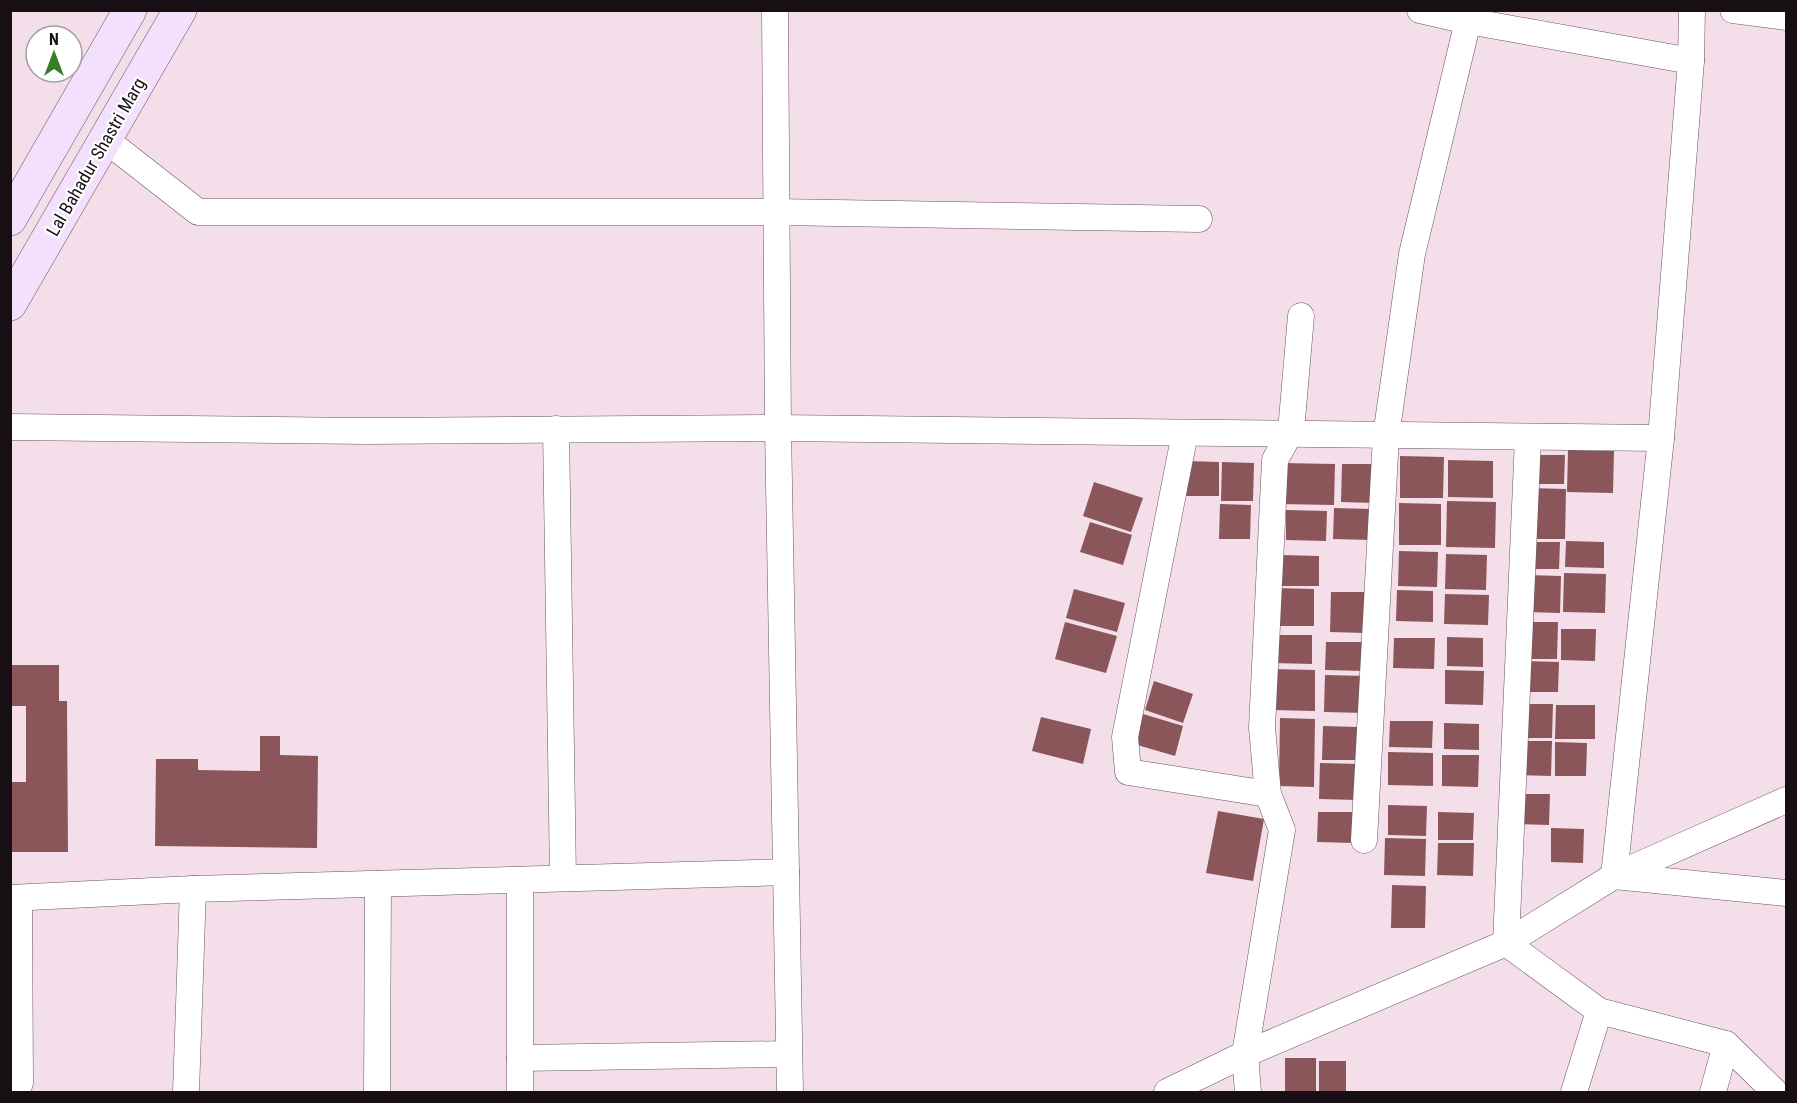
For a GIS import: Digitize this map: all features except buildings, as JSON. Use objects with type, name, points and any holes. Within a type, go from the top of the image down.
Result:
[{"type":"main road","points":[[10,219],[130,10]]},
{"type":"main road","name":"Lal Bahadur Shastri Marg","points":[[10,304],[180,10]]},
{"type":"street","points":[[776,10],[778,428],[790,1092]]},
{"type":"street","points":[[1419,10],[1469,16],[1691,61]]},
{"type":"street","points":[[1614,876],[1661,438],[1691,61],[1692,10]]},
{"type":"street","points":[[1733,10],[1786,17]]},
{"type":"street","points":[[1364,840],[1386,436],[1412,254],[1469,16]]},
{"type":"street","points":[[106,140],[198,212],[776,212],[1199,219]]},
{"type":"street","points":[[1248,1092],[1245,1054],[1282,830],[1268,794],[1262,728],[1275,460],[1291,431],[1301,316]]},
{"type":"street","points":[[10,427],[366,431],[778,428],[1661,438]]},
{"type":"street","points":[[556,429],[563,879]]},
{"type":"street","points":[[1185,433],[1125,737],[1128,772],[1268,794]]},
{"type":"street","points":[[1506,943],[1528,438]]},
{"type":"street","points":[[1167,1092],[1245,1054],[1506,943],[1614,876],[1786,800]]},
{"type":"street","points":[[20,1083],[15,898],[193,889],[786,872]]},
{"type":"street","points":[[1614,876],[1786,893]]},
{"type":"street","points":[[520,880],[520,1092]]},
{"type":"street","points":[[377,1092],[378,884]]},
{"type":"street","points":[[186,1092],[193,889]]},
{"type":"street","points":[[1506,943],[1599,1011],[1726,1044],[1774,1092]]},
{"type":"street","points":[[1574,1092],[1599,1011]]},
{"type":"street","points":[[1713,1092],[1726,1044]]},
{"type":"street","points":[[520,1058],[789,1054]]}]
